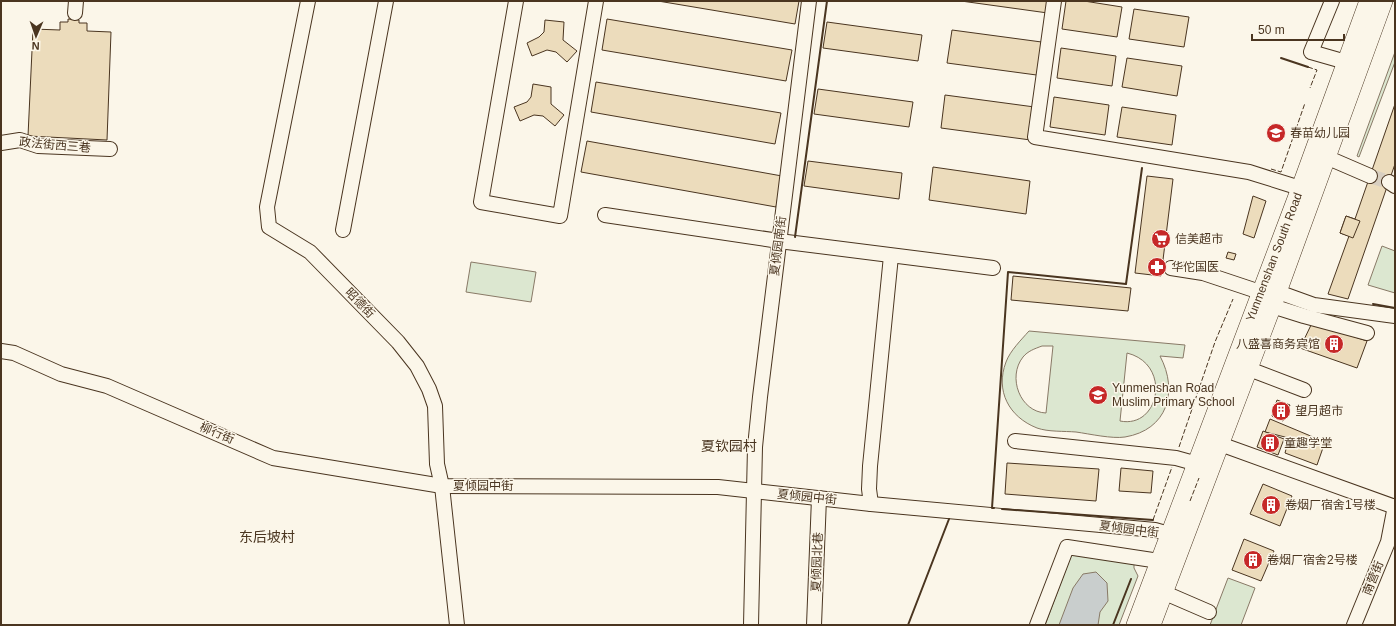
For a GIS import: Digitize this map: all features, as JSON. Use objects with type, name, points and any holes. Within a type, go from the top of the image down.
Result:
[{"type":"main road","name":"Yunmenshan South Road","points":[[1135,625],[1194,464],[1370,1]]},
{"type":"main road","name":"Yunmenshan South Road","points":[[1152,625],[1249,369],[1326,157],[1370,1]]},
{"type":"street","name":"昭德街","points":[[308,1],[267,207],[269,227],[310,252],[398,342],[417,366],[430,389],[435,406],[437,464],[442,486],[457,625]]},
{"type":"street","points":[[343,230],[386,1]]},
{"type":"street","points":[[516,1],[481,202],[560,216],[596,1]]},
{"type":"street","name":"夏倾园南街","points":[[751,625],[755,446],[809,1]]},
{"type":"street","points":[[1054,1],[1035,137],[1249,172],[1300,188]]},
{"type":"street","points":[[1332,1],[1311,52],[1346,62]]},
{"type":"street","name":"政法街西三巷","points":[[1,143],[20,140],[38,146],[110,149]]},
{"type":"street","points":[[1326,157],[1370,176]]},
{"type":"street","points":[[605,214],[779,241],[993,268]]},
{"type":"street","points":[[871,504],[869,489],[870,466],[891,256]]},
{"type":"street","points":[[1171,268],[1203,273],[1260,292]]},
{"type":"street","points":[[1275,299],[1395,316]]},
{"type":"street","points":[[1275,299],[1304,316],[1367,333]]},
{"type":"street","name":"柳行街","points":[[1,351],[14,353],[61,374],[107,386],[273,458],[442,486]]},
{"type":"street","points":[[1249,369],[1304,390]]},
{"type":"street","points":[[1015,441],[1176,458],[1194,464]]},
{"type":"street","points":[[1220,444],[1395,507]]},
{"type":"street","name":"夏倾园中街","points":[[442,486],[718,486],[871,504],[1155,530],[1169,534]]},
{"type":"street","name":"夏倾园北巷","points":[[814,625],[820,498]]},
{"type":"street","name":"南营街","points":[[1354,625],[1392,543],[1395,507]]},
{"type":"street","points":[[1038,625],[1067,547],[1159,561]]},
{"type":"street","points":[[1164,593],[1209,612]]},
{"type":"green space","points":[[1395,52],[1395,62],[1359,157],[1357,156]]},
{"type":"green space","points":[[1382,246],[1395,251],[1395,293],[1368,285]]},
{"type":"green space","points":[[471,262],[536,272],[531,302],[466,292]]},
{"type":"green space","points":[[1029,331],[1185,345],[1183,358],[1160,356],[1166,370],[1168,396],[1160,418],[1151,426],[1139,433],[1125,437],[1051,431],[1037,428],[1027,423],[1012,410],[1007,402],[1002,383],[1006,362],[1010,354]],"holes":[[[1042,346],[1053,346],[1046,413],[1029,407],[1023,400],[1016,383],[1018,365],[1023,357],[1034,349]],[[1127,353],[1141,359],[1151,369],[1155,381],[1155,394],[1152,406],[1144,415],[1134,421],[1120,421]]]},
{"type":"green space","points":[[1072,553],[1134,559],[1134,568],[1138,576],[1119,625],[1045,625]]},
{"type":"green space","points":[[1228,578],[1255,588],[1241,625],[1210,625]]},
{"type":"shaded area","points":[[1096,572],[1107,583],[1108,601],[1100,612],[1098,625],[1059,625],[1073,588],[1083,574]]},
{"type":"building","points":[[658,1],[799,1],[795,24]]},
{"type":"building","points":[[961,1],[1057,1],[1055,14]]},
{"type":"building","points":[[1066,1],[1084,1],[1122,7],[1117,37],[1062,29]]},
{"type":"building","points":[[1134,9],[1189,17],[1184,47],[1129,39]]},
{"type":"building","points":[[68,19],[79,20],[79,23],[87,23],[87,31],[111,32],[107,140],[28,136],[33,29],[60,30],[60,22],[68,22]]},
{"type":"building","points":[[607,19],[792,50],[786,81],[602,50]]},
{"type":"building","points":[[545,20],[564,22],[563,40],[577,51],[567,62],[556,52],[547,50],[532,56],[527,43],[539,37],[544,32]]},
{"type":"building","points":[[827,22],[922,35],[918,61],[823,48]]},
{"type":"building","points":[[952,30],[1049,43],[1044,76],[947,63]]},
{"type":"building","points":[[1061,48],[1116,56],[1112,86],[1057,78]]},
{"type":"building","points":[[1127,58],[1182,66],[1177,96],[1122,87]]},
{"type":"building","points":[[596,82],[781,113],[775,144],[591,112]]},
{"type":"building","points":[[533,84],[551,87],[551,104],[564,115],[555,126],[543,116],[534,115],[520,121],[514,107],[527,102],[531,97]]},
{"type":"building","points":[[818,89],[913,102],[909,127],[814,114]]},
{"type":"building","points":[[945,95],[1042,108],[1038,141],[941,128]]},
{"type":"building","points":[[1054,97],[1109,105],[1105,135],[1050,127]]},
{"type":"building","points":[[1395,104],[1395,164],[1348,299],[1328,294],[1349,236],[1340,233],[1346,216],[1355,219]]},
{"type":"building","points":[[1122,107],[1176,115],[1172,145],[1117,137]]},
{"type":"building","points":[[587,141],[782,176],[776,207],[581,172]]},
{"type":"building","points":[[808,161],[902,173],[899,199],[804,186]]},
{"type":"building","points":[[933,167],[1030,181],[1026,214],[929,200]]},
{"type":"building","points":[[1147,176],[1173,179],[1161,276],[1135,273]]},
{"type":"building","points":[[1253,196],[1266,201],[1254,238],[1243,234]]},
{"type":"building","points":[[1346,216],[1360,221],[1353,238],[1340,233]]},
{"type":"building","points":[[1228,252],[1236,254],[1234,260],[1226,258]]},
{"type":"building","points":[[1013,276],[1131,288],[1128,311],[1011,300]]},
{"type":"building","name":"八盛喜商务宾馆","points":[[1312,323],[1367,341],[1357,368],[1300,348]]},
{"type":"building","name":"望月超市","points":[[1277,400],[1290,405],[1283,421],[1272,416]]},
{"type":"building","points":[[1270,419],[1325,442],[1317,465],[1285,453],[1289,438],[1265,432]]},
{"type":"building","name":"童趣学堂","points":[[1263,431],[1284,439],[1278,455],[1257,447]]},
{"type":"building","points":[[1007,463],[1099,469],[1096,501],[1005,494]]},
{"type":"building","points":[[1121,468],[1153,471],[1151,493],[1119,491]]},
{"type":"building","name":"卷烟厂宿舍1号楼","points":[[1263,484],[1292,496],[1280,526],[1250,514]]},
{"type":"building","name":"卷烟厂宿舍2号楼","points":[[1244,539],[1274,551],[1261,581],[1232,570]]},
{"type":"tunnel","points":[[1370,176],[1389,182]]},
{"type":"fence","points":[[1308,67],[1317,70],[1310,88]]},
{"type":"fence","points":[[1271,169],[1281,172],[1305,103]]},
{"type":"fence","points":[[1179,447],[1215,342],[1233,299]]},
{"type":"fence","points":[[1153,520],[1172,467]]},
{"type":"fence","points":[[1190,501],[1199,478]]},
{"type":"wall","points":[[795,237],[827,1]]},
{"type":"wall","points":[[1281,58],[1308,67]]},
{"type":"wall","points":[[994,508],[992,508],[1008,272],[1126,284],[1142,168]]},
{"type":"wall","points":[[1373,304],[1395,308]]},
{"type":"wall","points":[[1002,509],[1153,520]]},
{"type":"wall","points":[[908,625],[949,519]]},
{"type":"wall","points":[[1113,625],[1131,579]]},
{"type":"place","name":"春苗幼儿园","points":[[1276,133]]},
{"type":"place","name":"信美超市","points":[[1161,239]]},
{"type":"place","name":"华佗国医","points":[[1157,267]]},
{"type":"place","name":"八盛喜商务宾馆","points":[[1334,344]]},
{"type":"place","name":"Yunmenshan Road Muslim Primary School","points":[[1098,395]]},
{"type":"place","name":"望月超市","points":[[1281,411]]},
{"type":"place","name":"童趣学堂","points":[[1270,443]]},
{"type":"place","name":"卷烟厂宿舍1号楼","points":[[1271,505]]},
{"type":"place","name":"卷烟厂宿舍2号楼","points":[[1253,560]]},
{"type":"district","name":"夏钦园村","points":[[729,446]]},
{"type":"district","name":"东后坡村","points":[[267,537]]}]
